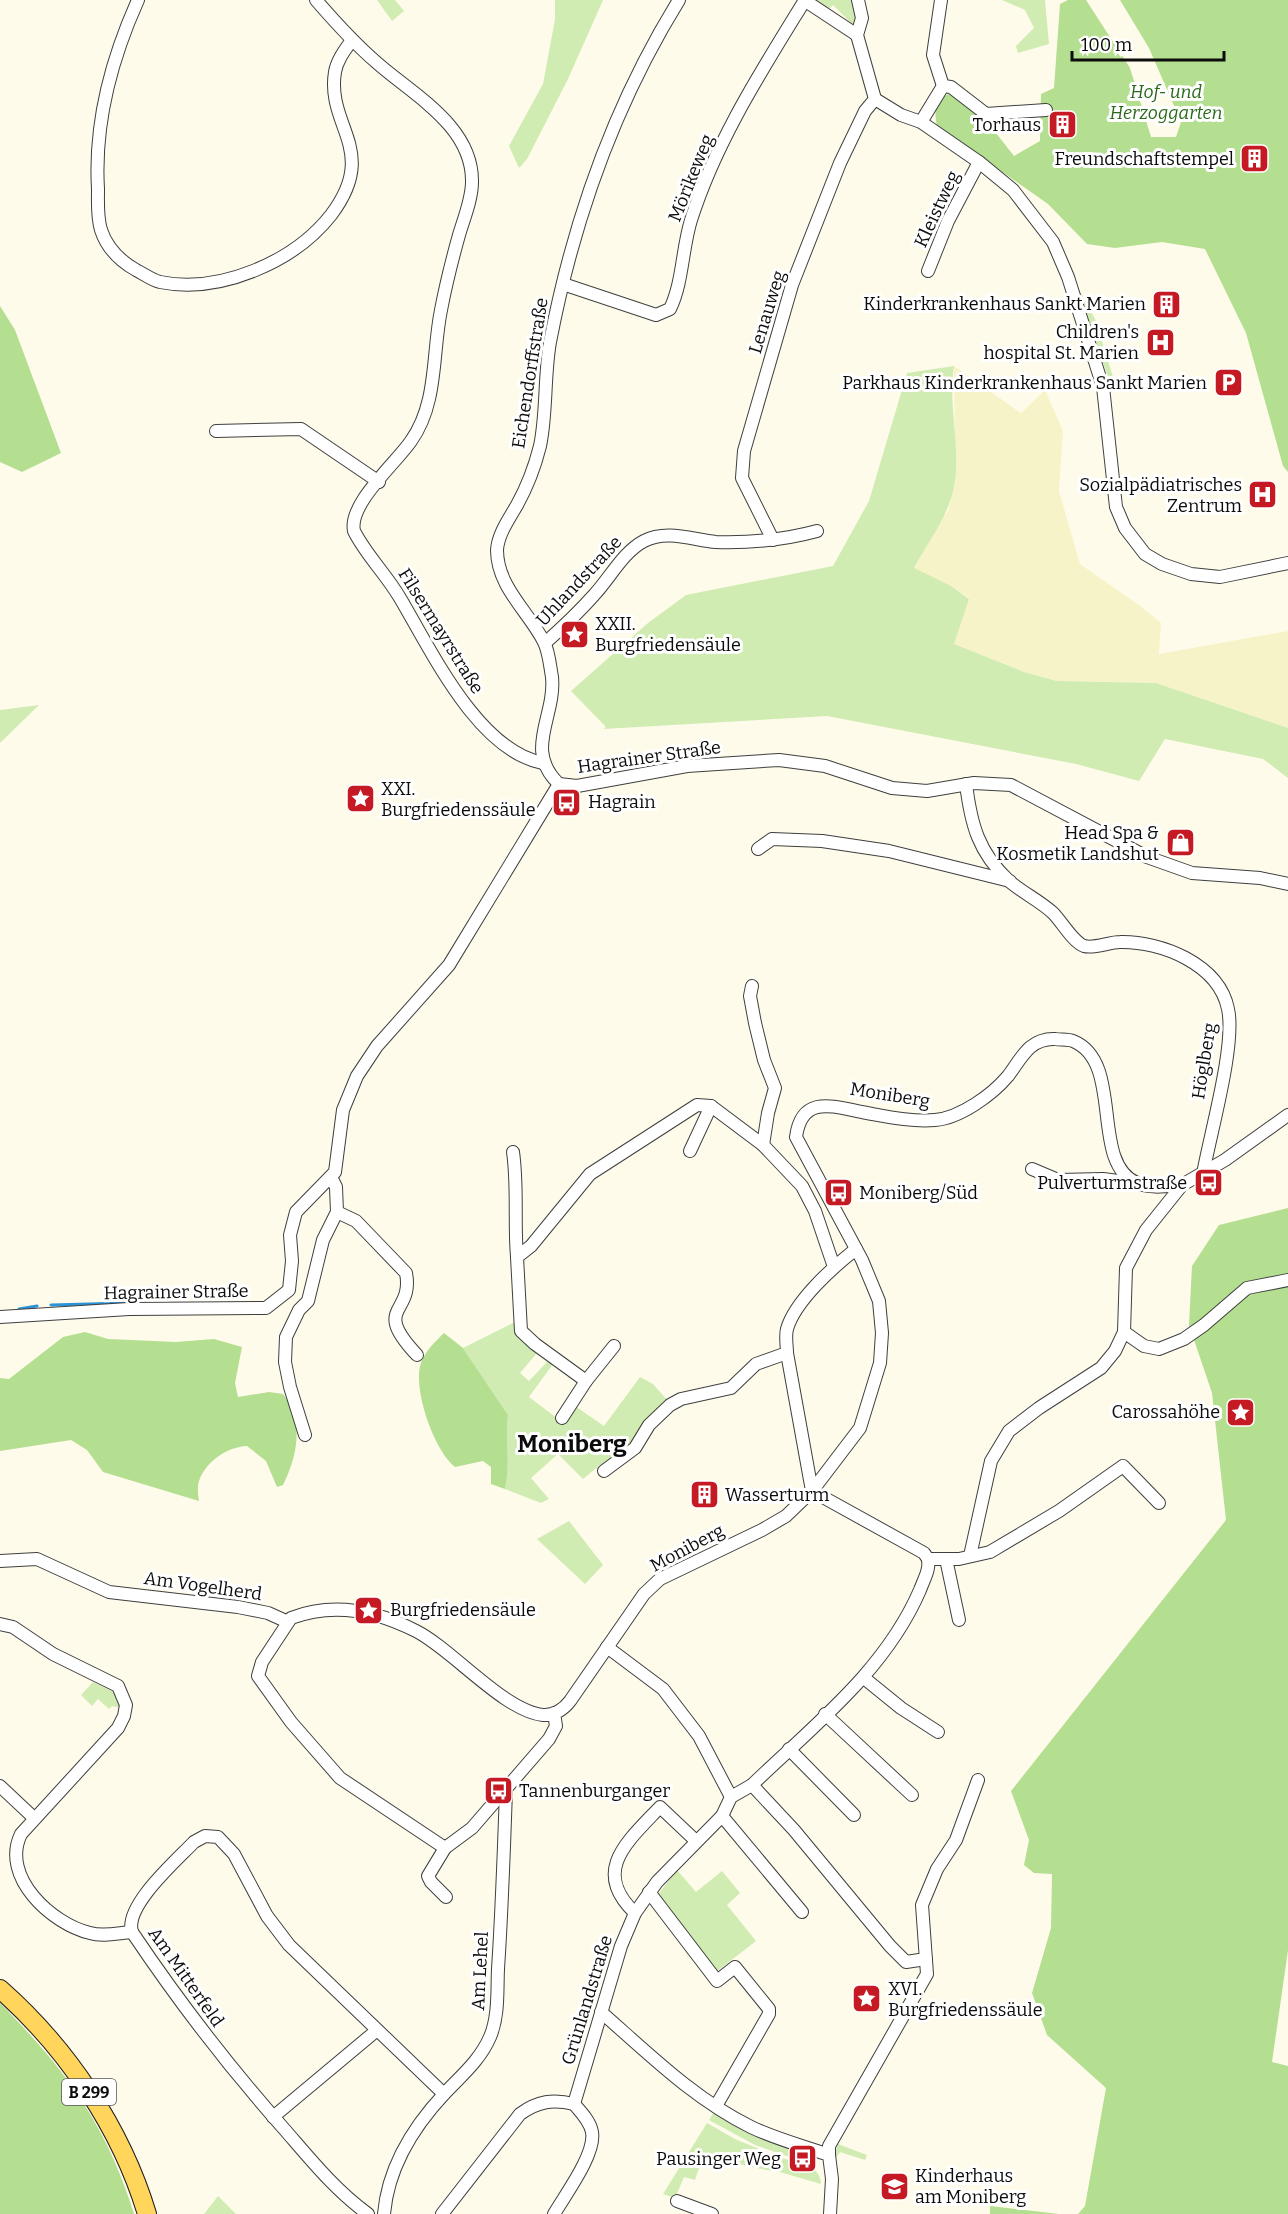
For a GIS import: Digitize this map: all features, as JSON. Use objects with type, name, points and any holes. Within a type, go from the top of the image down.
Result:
[{"type":"main road","name":"B 299","points":[[0,1989],[42,2032],[92,2097],[118,2141],[147,2214]]},
{"type":"street","points":[[138,0],[119,44],[98,135],[98,216],[102,232],[122,262],[158,282],[191,284],[211,282],[253,270],[275,261],[295,248],[331,214],[343,195],[352,169],[351,142],[334,87],[338,62],[352,40]]},
{"type":"street","points":[[216,430],[301,429],[379,482],[416,434],[426,412],[438,321],[448,272],[471,192],[472,172],[459,136],[412,90],[352,40],[316,0]]},
{"type":"street","name":"Eichendorffstraße","points":[[543,762],[542,736],[552,680],[545,643],[502,575],[497,549],[500,537],[528,483],[540,444],[546,369],[571,248],[602,157],[638,72],[679,0]]},
{"type":"street","points":[[804,0],[857,35]]},
{"type":"street","name":"Mörikeweg","points":[[563,284],[656,315],[670,309],[691,221],[707,177],[753,85],[804,0]]},
{"type":"street","points":[[858,0],[862,18],[857,35],[875,99],[901,116],[921,122],[979,162],[1013,190],[1053,243],[1068,277],[1103,387],[1116,507],[1125,528],[1138,546],[1145,554],[1162,564],[1191,574],[1220,577],[1288,563]]},
{"type":"street","points":[[921,122],[943,86],[933,55],[941,0]]},
{"type":"street","points":[[943,86],[951,87],[986,114],[1046,110]]},
{"type":"street","name":"Lenauweg","points":[[773,540],[742,478],[744,450],[792,285],[840,163],[865,111],[875,99]]},
{"type":"street","name":"Kleistweg","points":[[928,271],[948,221],[979,162]]},
{"type":"street","name":"Filsermayrstraße","points":[[379,482],[359,505],[352,524],[359,541],[400,597],[432,656],[464,702],[507,746],[528,759],[543,762]]},
{"type":"street","name":"Uhlandstraße","points":[[545,643],[642,542],[662,536],[715,542],[773,540],[817,531]]},
{"type":"street","name":"Hagrainer Straße","points":[[0,1317],[129,1309],[266,1308],[282,1298],[291,1283],[290,1235],[296,1212],[331,1178],[337,1164],[343,1110],[357,1076],[377,1046],[449,965],[559,784],[577,786],[687,766],[779,760],[825,766],[892,788],[927,791],[966,784],[1011,785],[1147,857],[1192,873],[1260,878],[1288,884]]},
{"type":"street","points":[[543,762],[559,784]]},
{"type":"street","name":"Höglberg","points":[[966,784],[974,833],[1010,881],[1052,912],[1085,947],[1121,942],[1144,944],[1194,963],[1220,987],[1226,999],[1230,1026],[1203,1174]]},
{"type":"street","name":"Höglberg","points":[[758,849],[772,839],[822,841],[889,851],[1010,881]]},
{"type":"street","points":[[752,986],[750,996],[755,1023],[764,1060],[776,1088],[768,1113],[763,1145]]},
{"type":"street","name":"Moniberg","points":[[554,1713],[562,1710],[570,1701],[644,1594],[660,1579],[786,1516],[812,1491],[860,1428],[880,1364],[882,1333],[879,1301],[856,1249],[796,1137],[797,1125],[805,1115],[814,1108],[837,1105],[892,1117],[936,1120],[954,1115],[984,1098],[1007,1077],[1024,1052],[1037,1042],[1047,1039],[1072,1040],[1088,1051],[1099,1068],[1112,1145],[1122,1170],[1138,1183]]},
{"type":"street","points":[[517,1257],[531,1246],[590,1173],[697,1105],[711,1106],[763,1145],[802,1186],[815,1211],[834,1267]]},
{"type":"street","points":[[690,1151],[711,1106]]},
{"type":"street","points":[[1032,1169],[1058,1180],[1103,1179],[1160,1187],[1182,1185],[1203,1174],[1288,1115]]},
{"type":"street","points":[[513,1152],[516,1171],[514,1216],[521,1330],[586,1381]]},
{"type":"street","name":"Hagrainer Straße","points":[[331,1178],[336,1187],[338,1212]]},
{"type":"street","points":[[970,1556],[991,1461],[1009,1431],[1039,1408],[1101,1368],[1115,1350],[1124,1332],[1126,1268],[1146,1230],[1182,1185]]},
{"type":"street","points":[[304,1434],[285,1362],[286,1337],[299,1310],[308,1301],[323,1240],[338,1212],[356,1221],[406,1273],[408,1283],[396,1315],[395,1328],[417,1355]]},
{"type":"street","points":[[607,1647],[663,1689],[699,1736],[731,1797],[752,1785],[864,1678],[908,1616],[929,1568],[928,1559],[924,1553],[812,1491],[787,1353],[786,1330],[798,1307],[834,1267],[856,1249]]},
{"type":"street","points":[[1124,1332],[1144,1346],[1159,1349],[1184,1339],[1204,1325],[1246,1288],[1288,1280]]},
{"type":"street","points":[[562,1418],[586,1381],[614,1346]]},
{"type":"street","points":[[604,1471],[635,1448],[649,1425],[670,1406],[681,1399],[730,1388],[756,1364],[787,1353]]},
{"type":"street","points":[[928,1559],[946,1559],[990,1552],[1059,1512],[1119,1467],[1127,1467],[1159,1503]]},
{"type":"street","name":"Am Vogelherd","points":[[0,1561],[37,1559],[109,1592],[238,1607],[268,1613],[288,1622]]},
{"type":"street","points":[[946,1559],[959,1620]]},
{"type":"street","points":[[445,1848],[340,1778],[265,1688],[258,1676],[262,1662],[291,1618],[313,1612],[348,1609],[402,1625],[432,1640],[499,1693],[534,1712],[543,1715],[554,1713],[555,1726],[549,1739],[472,1828],[445,1848],[428,1876],[430,1882],[446,1897]]},
{"type":"street","points":[[0,1624],[13,1627],[53,1654],[111,1681],[122,1693],[126,1705],[118,1728],[34,1818],[15,1842],[12,1859],[21,1884],[43,1911],[63,1924],[94,1934],[132,1932]]},
{"type":"street","points":[[864,1678],[902,1708],[938,1732]]},
{"type":"street","points":[[825,1714],[912,1795]]},
{"type":"street","points":[[789,1749],[854,1815]]},
{"type":"street","points":[[830,2214],[832,2179],[829,2146],[927,1974],[922,1905],[937,1869],[956,1840],[978,1780]]},
{"type":"street","points":[[752,1785],[794,1830],[890,1946],[906,1962],[926,1959]]},
{"type":"street","points":[[0,1786],[34,1818]]},
{"type":"street","name":"Am Lehel","points":[[384,2214],[388,2188],[398,2161],[418,2125],[481,2056],[495,2021],[506,1790]]},
{"type":"street","name":"Grünlandstraße","points":[[574,2104],[621,1946],[635,1913],[649,1892],[722,1816],[731,1797]]},
{"type":"street","points":[[635,1913],[619,1898],[613,1873],[620,1856],[647,1820],[660,1807],[696,1841]]},
{"type":"street","points":[[722,1816],[802,1912]]},
{"type":"street","name":"Am Mitterfeld","points":[[368,2214],[332,2183],[235,2074],[181,2005],[132,1932],[130,1923],[136,1906],[199,1838],[218,1837],[234,1854],[267,1916],[289,1945],[444,2094]]},
{"type":"street","points":[[649,1892],[717,1981],[735,1967],[769,2009],[769,2014],[716,2106]]},
{"type":"street","points":[[602,2012],[683,2084],[716,2106],[777,2139],[829,2155]]},
{"type":"street","points":[[273,2117],[376,2031]]},
{"type":"street","points":[[442,2214],[520,2114],[532,2105],[549,2101],[574,2104],[584,2115],[592,2132],[588,2156],[554,2214]]},
{"type":"street","points":[[677,2201],[687,2210],[712,2214]]},
{"type":"shaded area","points":[[954,366],[1021,413],[1045,390],[1063,431],[1059,491],[1080,564],[1161,623],[1159,654],[1288,631],[1288,728],[1156,683],[1057,681],[1024,672],[954,644],[969,598],[951,586],[914,569],[936,525],[948,511],[955,483]]},
{"type":"green space","points":[[377,0],[395,0],[404,11],[392,21]]},
{"type":"green space","points":[[555,0],[603,0],[568,79],[527,159],[519,168],[509,146],[543,84],[555,19]]},
{"type":"green space","points":[[816,0],[855,0],[855,22],[852,24],[833,5],[829,9]]},
{"type":"green space","points":[[1002,0],[1045,0],[1049,44],[1018,53],[1016,46],[1034,28],[1025,10]]},
{"type":"green space","name":"Hof- und Herzoggarten","points":[[1068,0],[1086,0],[1130,68],[1151,137],[1176,137],[1181,122],[1149,48],[1120,0],[1288,0],[1288,472],[1283,466],[1246,333],[1205,249],[1162,242],[1115,248],[1087,244],[1048,204],[937,126],[936,106],[941,99],[951,93],[992,128],[1014,156],[1040,141],[1041,94],[1054,88],[1060,4]]},
{"type":"green space","points":[[1078,288],[1095,319],[1113,377],[1111,379],[1108,377]]},
{"type":"green space","points":[[0,306],[15,330],[61,453],[22,472],[0,462]]},
{"type":"green space","points":[[954,366],[952,395],[956,467],[953,493],[939,526],[914,568],[951,586],[969,599],[954,644],[1024,672],[1057,681],[1156,683],[1288,728],[1288,778],[1263,759],[1165,739],[1139,781],[1076,764],[827,716],[603,729],[606,727],[571,691],[648,623],[686,595],[833,566],[869,501],[907,373]]},
{"type":"green space","points":[[39,705],[0,743],[0,710]]},
{"type":"green space","points":[[1288,1208],[1288,1950],[1272,2062],[1288,2066],[1288,2214],[1078,2214],[1085,2206],[1106,2088],[1047,2035],[1032,1993],[1051,1928],[1052,1874],[1034,1873],[1024,1865],[1029,1840],[1011,1791],[1226,1520],[1212,1393],[1189,1325],[1192,1266],[1219,1225]]},
{"type":"green space","points":[[517,1321],[537,1353],[520,1373],[529,1381],[547,1362],[553,1364],[529,1397],[562,1422],[575,1406],[604,1426],[640,1377],[653,1384],[669,1402],[622,1454],[600,1465],[583,1479],[558,1454],[531,1478],[549,1499],[541,1503],[505,1489],[508,1470],[508,1415],[463,1348]]},
{"type":"green space","points":[[85,1332],[108,1339],[176,1342],[214,1339],[242,1347],[235,1383],[238,1397],[269,1392],[283,1394],[294,1416],[295,1451],[283,1485],[277,1487],[266,1461],[247,1446],[225,1452],[212,1461],[198,1483],[199,1501],[103,1472],[87,1450],[71,1440],[0,1451],[0,1378],[9,1379],[63,1337]]},
{"type":"green space","points":[[444,1333],[463,1348],[508,1415],[508,1470],[505,1489],[491,1484],[491,1467],[483,1461],[455,1467],[447,1459],[433,1434],[422,1403],[419,1374],[425,1354]]},
{"type":"green space","points":[[569,1521],[603,1565],[585,1584],[537,1539]]},
{"type":"green space","points":[[93,1682],[114,1692],[120,1708],[112,1706],[109,1709],[98,1699],[92,1706],[81,1695]]},
{"type":"green space","points":[[677,1870],[696,1892],[722,1871],[740,1893],[727,1905],[756,1941],[716,1972],[657,1896]]},
{"type":"green space","points":[[0,2003],[44,2051],[81,2100],[110,2152],[134,2214],[0,2214]]},
{"type":"green space","points":[[714,2112],[790,2146],[789,2151],[806,2156],[804,2162],[755,2145],[709,2120]]},
{"type":"green space","points":[[707,2123],[735,2139],[776,2156],[771,2171],[703,2156],[695,2180],[684,2177],[675,2198],[663,2194]]},
{"type":"green space","points":[[838,2144],[867,2155],[865,2160],[840,2152],[834,2161],[833,2150],[836,2150]]},
{"type":"green space","points":[[778,2157],[812,2168],[820,2177],[821,2184],[773,2170]]},
{"type":"green space","points":[[218,2196],[236,2214],[204,2214]]},
{"type":"green space","points":[[990,2206],[1059,2214],[990,2214]]},
{"type":"waterway","points":[[51,1305],[126,1303]]},
{"type":"waterway","points":[[19,1309],[37,1306]]},
{"type":"place","name":"Torhaus","points":[[1062,125]]},
{"type":"place","name":"Freundschaftstempel","points":[[1255,159]]},
{"type":"place","name":"Kinderkrankenhaus Sankt Marien","points":[[1167,304]]},
{"type":"place","name":"Children's hospital St. Marien","points":[[1160,342]]},
{"type":"place","name":"Parkhaus Kinderkrankenhaus Sankt Marien","points":[[1228,383]]},
{"type":"place","name":"Sozialpädiatrisches Zentrum","points":[[1263,495]]},
{"type":"place","name":"XXII. Burgfriedensäule","points":[[574,634]]},
{"type":"place","name":"XXI. Burgfriedenssäule","points":[[360,799]]},
{"type":"place","name":"Hagrain","points":[[567,802]]},
{"type":"place","name":"Head Spa & Kosmetik Landshut","points":[[1180,843]]},
{"type":"place","name":"Pulverturmstraße","points":[[1208,1183]]},
{"type":"place","name":"Moniberg/Süd","points":[[838,1193]]},
{"type":"place","name":"Carossahöhe","points":[[1241,1412]]},
{"type":"place","name":"Wasserturm","points":[[704,1495]]},
{"type":"place","name":"Burgfriedensäule","points":[[369,1610]]},
{"type":"place","name":"Tannenburganger","points":[[498,1791]]},
{"type":"place","name":"XVI. Burgfriedenssäule","points":[[867,1999]]},
{"type":"place","name":"Pausinger Weg","points":[[802,2159]]},
{"type":"place","name":"Kinderhaus am Moniberg","points":[[894,2186]]},
{"type":"district","name":"Moniberg","points":[[572,1444]]}]
